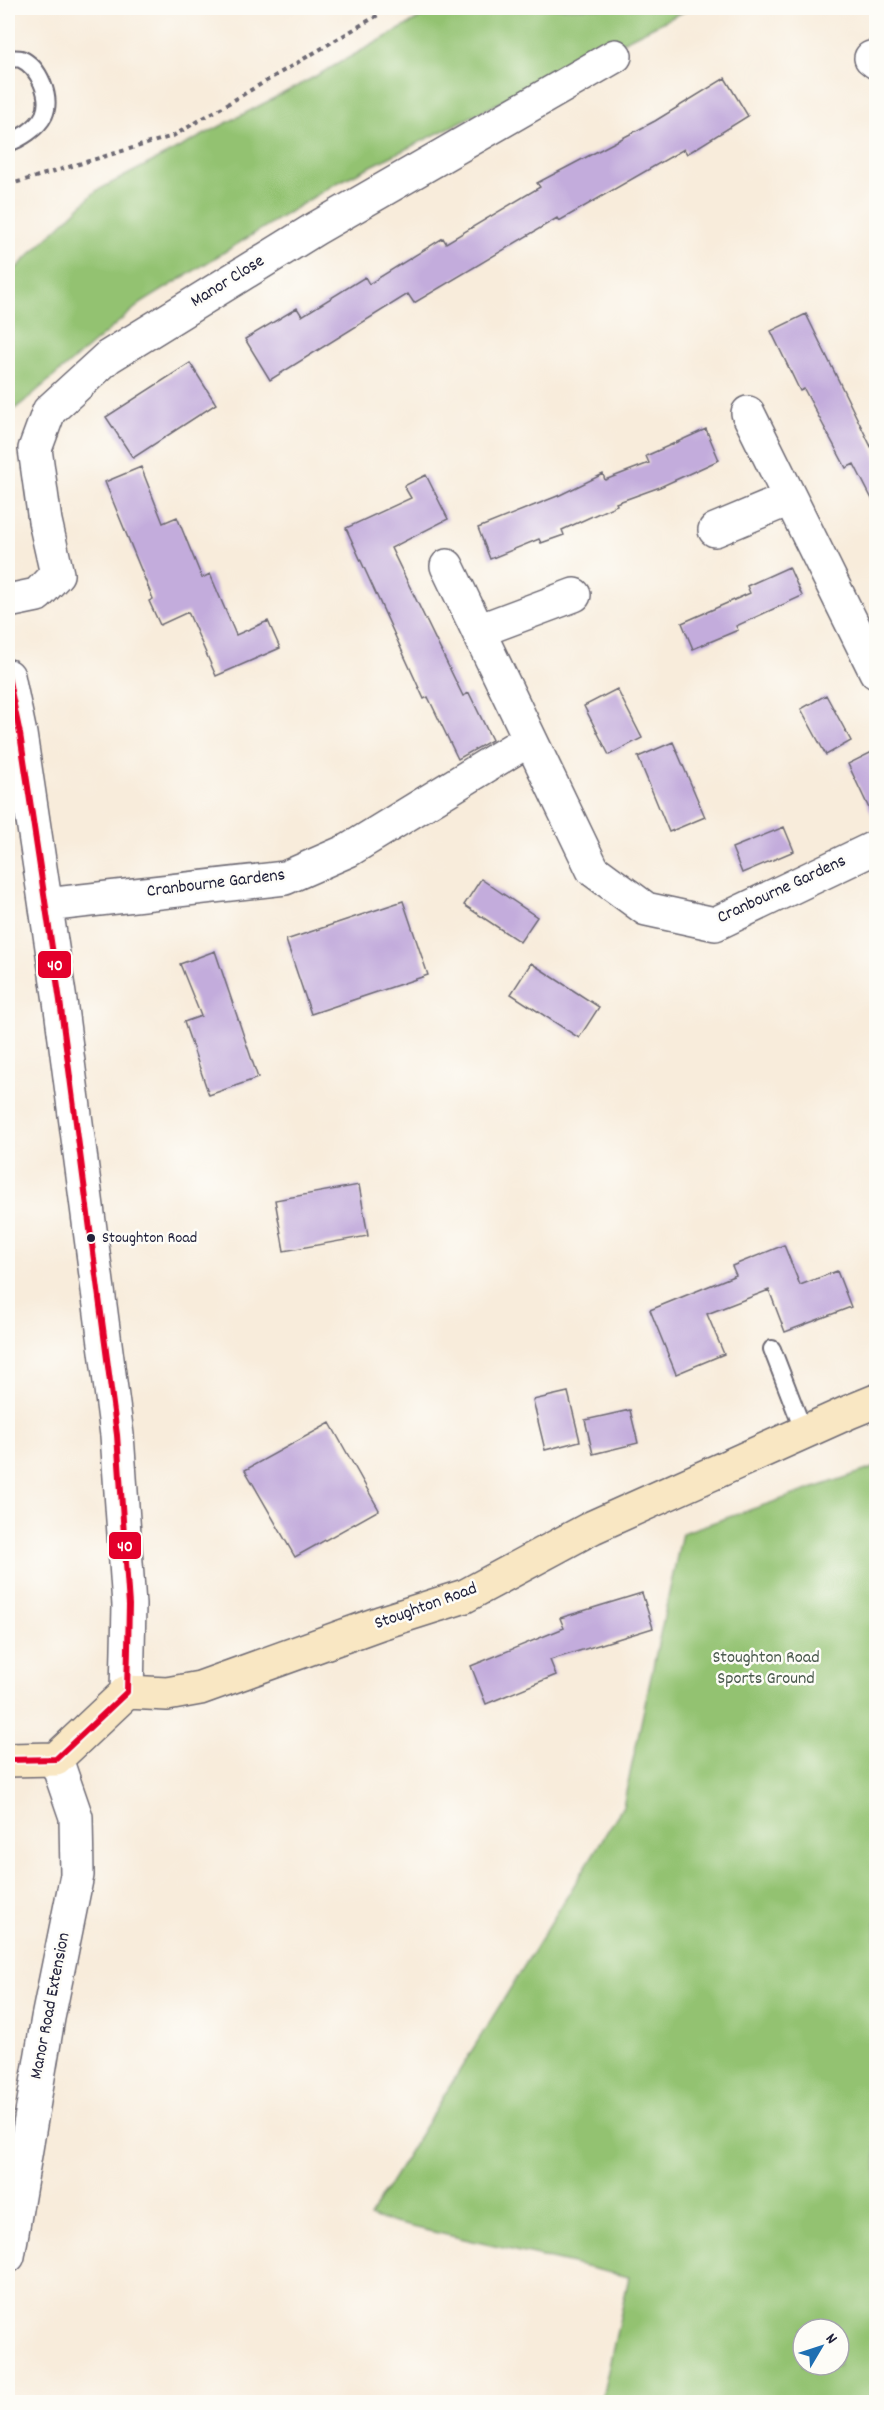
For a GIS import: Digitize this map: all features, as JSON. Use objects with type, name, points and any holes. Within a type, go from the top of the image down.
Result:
[{"type":"main road","name":"Stoughton Road","points":[[127,1692],[166,1695],[200,1688],[380,1623],[465,1596],[593,1527],[876,1401]]},
{"type":"main road","points":[[8,1760],[56,1759],[127,1692]]},
{"type":"street","name":"Manor Close","points":[[8,601],[37,594],[57,574],[45,521],[35,449],[49,411],[108,357],[315,229],[615,56]]},
{"type":"street","points":[[748,413],[876,672]]},
{"type":"street","points":[[715,530],[789,499]]},
{"type":"street","name":"Cranbourne Gardens","points":[[447,566],[593,870],[646,909],[715,924],[876,847]]},
{"type":"street","points":[[478,631],[574,595]]},
{"type":"street","points":[[8,676],[20,734],[62,1012],[117,1435],[129,1605],[127,1692]]},
{"type":"street","name":"Cranbourne Gardens","points":[[46,904],[285,878],[349,850],[530,739]]},
{"type":"street","name":"Manor Road Extension","points":[[8,2256],[48,2018],[77,1875],[76,1817],[56,1759]]},
{"type":"lane","points":[[8,58],[21,58],[39,73],[46,99],[44,115],[33,128],[8,143]]},
{"type":"lane","points":[[772,1349],[804,1432]]},
{"type":"path","points":[[8,185],[173,136],[390,8]]},
{"type":"green space","points":[[438,8],[691,8],[333,185],[140,304],[8,415],[8,276],[96,191],[305,82]]},
{"type":"green space","name":"Stoughton Road Sports Ground","points":[[876,1467],[876,2402],[601,2402],[629,2277],[369,2217],[623,1806],[682,1533]]},
{"type":"building","points":[[725,78],[748,116],[687,154],[684,149],[559,221],[557,218],[414,303],[408,294],[270,380],[245,339],[297,308],[302,316],[365,277],[369,284],[443,238],[446,243],[540,187],[537,183],[655,121]]},
{"type":"building","points":[[806,314],[876,457],[876,507],[854,464],[846,468],[804,389],[800,391],[771,331]]},
{"type":"building","points":[[190,363],[216,404],[133,458],[106,417]]},
{"type":"building","points":[[706,429],[719,460],[660,487],[616,503],[617,505],[562,530],[564,535],[541,543],[539,539],[490,559],[478,528],[560,495],[603,474],[605,480],[649,463],[646,456]]},
{"type":"building","points":[[141,467],[163,523],[177,517],[202,578],[210,574],[236,635],[268,621],[280,648],[216,676],[188,612],[160,625],[149,601],[153,599],[105,482]]},
{"type":"building","points":[[426,475],[448,519],[391,548],[463,696],[469,693],[492,740],[458,759],[428,697],[424,699],[346,528],[411,498],[404,486]]},
{"type":"building","points":[[789,567],[802,596],[736,626],[738,630],[693,649],[682,623],[750,593],[747,586]]},
{"type":"building","points":[[617,689],[642,738],[609,755],[584,706]]},
{"type":"building","points":[[826,695],[851,741],[826,755],[801,709]]},
{"type":"building","points":[[673,742],[705,817],[669,832],[638,757]]},
{"type":"building","points":[[876,750],[876,823],[848,764]]},
{"type":"building","points":[[784,827],[794,851],[742,873],[732,848]]},
{"type":"building","points":[[481,879],[537,917],[520,942],[464,905]]},
{"type":"building","points":[[403,901],[428,975],[311,1014],[286,940]]},
{"type":"building","points":[[215,951],[258,1078],[209,1095],[184,1022],[201,1016],[180,964]]},
{"type":"building","points":[[531,963],[599,1007],[579,1038],[511,994]]},
{"type":"building","points":[[359,1185],[368,1236],[284,1251],[275,1200]]},
{"type":"building","points":[[784,1245],[800,1285],[837,1271],[851,1307],[785,1332],[769,1290],[707,1314],[724,1354],[676,1374],[650,1310],[736,1275],[732,1266]]},
{"type":"building","points":[[568,1392],[580,1441],[545,1450],[533,1400]]},
{"type":"building","points":[[630,1410],[638,1443],[593,1454],[585,1420]]},
{"type":"building","points":[[330,1423],[379,1510],[295,1557],[245,1470]]},
{"type":"building","points":[[642,1593],[653,1628],[550,1660],[556,1675],[486,1704],[471,1666],[564,1628],[560,1618]]},
{"type":"transit line","name":"40","points":[[8,676],[20,734],[60,1001],[117,1435],[129,1605],[127,1692],[56,1759],[8,1760]]},
{"type":"place","name":"Stoughton Road","points":[[91,1238]]}]
